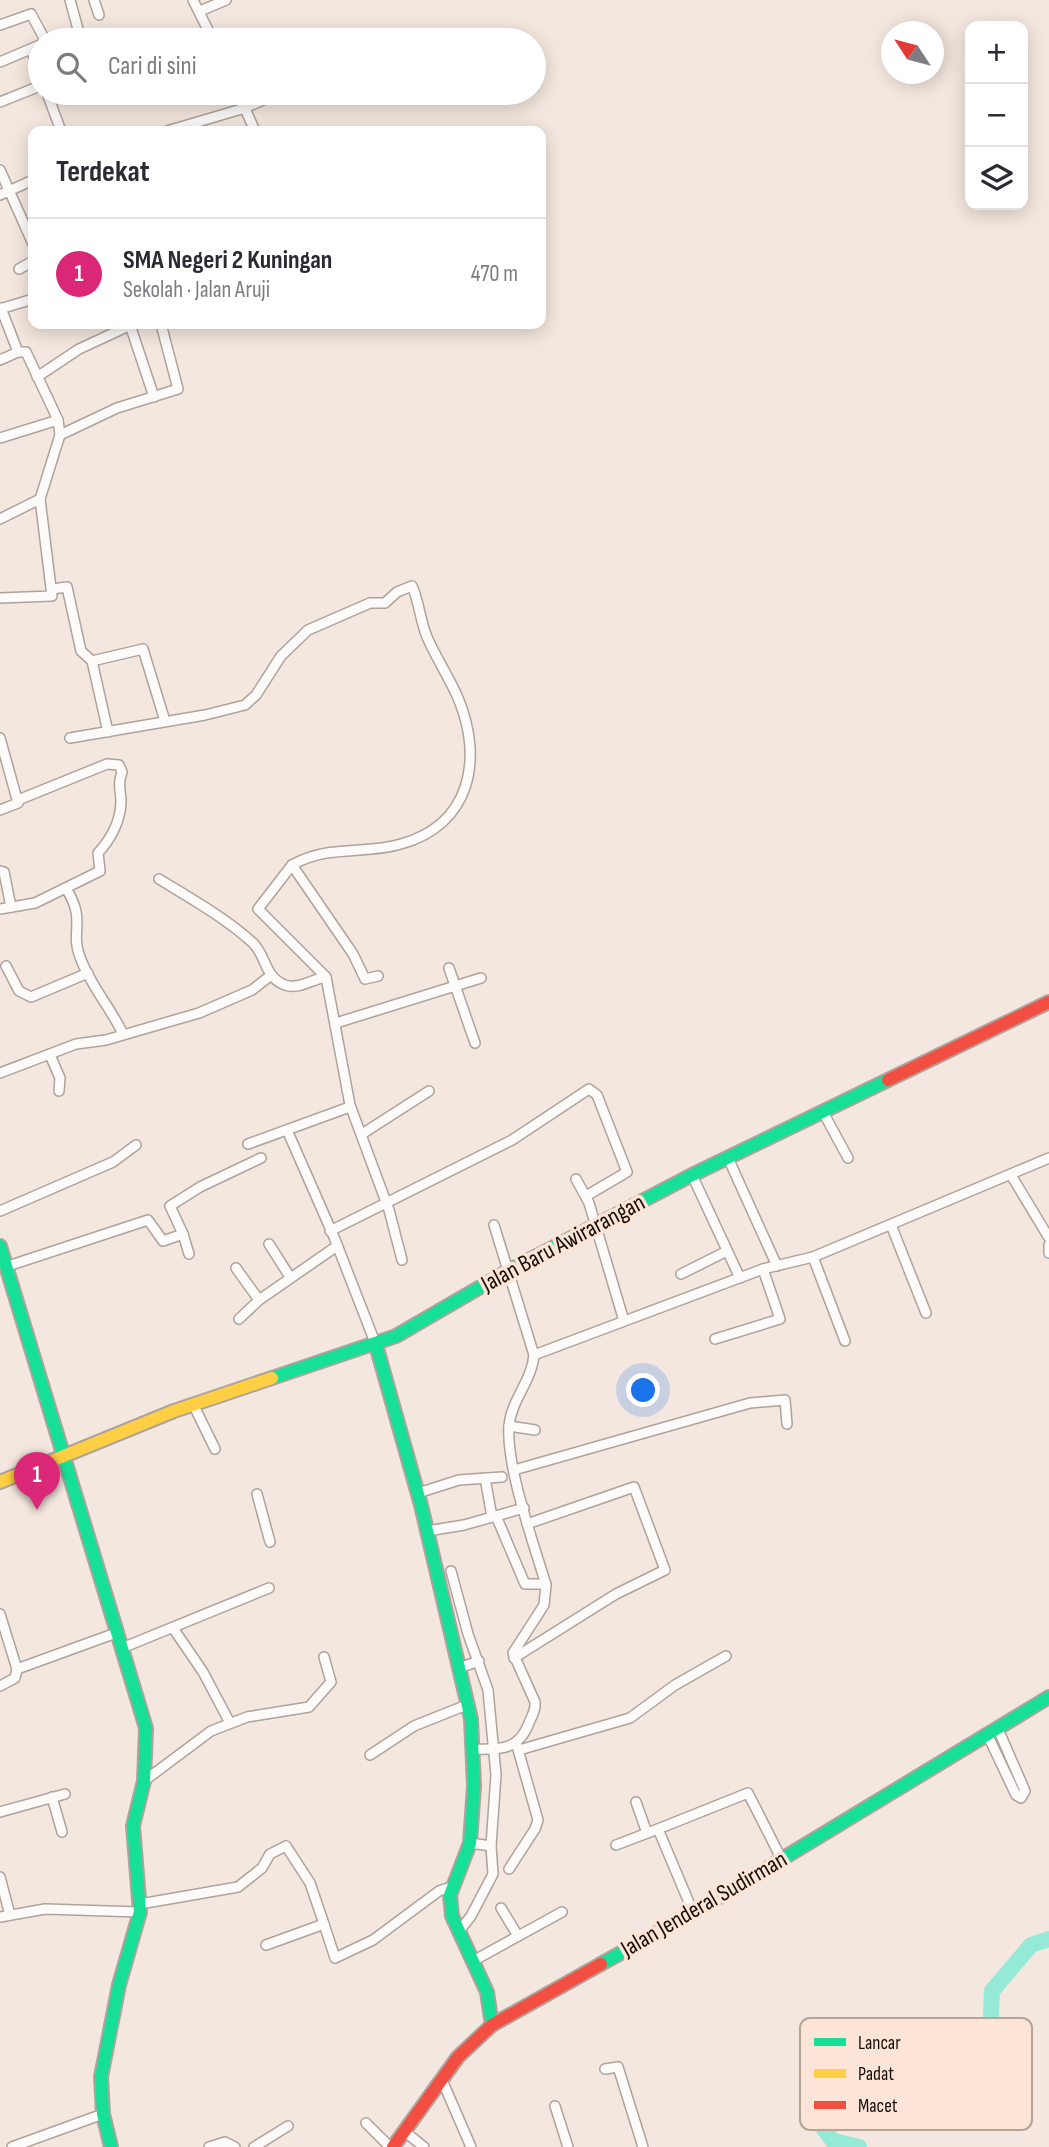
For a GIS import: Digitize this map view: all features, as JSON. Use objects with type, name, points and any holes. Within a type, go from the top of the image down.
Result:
[{"type":"street","points":[[70,0],[78,28]]},
{"type":"street","points":[[94,0],[99,15]]},
{"type":"street","points":[[193,0],[208,28]]},
{"type":"street","points":[[200,11],[226,0]]},
{"type":"street","points":[[0,25],[31,14],[39,28]]},
{"type":"street","points":[[0,62],[28,50]]},
{"type":"street","points":[[0,102],[28,91]]},
{"type":"street","points":[[51,105],[59,126]]},
{"type":"street","points":[[244,105],[253,126]]},
{"type":"street","points":[[186,126],[252,105]]},
{"type":"street","points":[[0,170],[5,192],[28,232]]},
{"type":"street","points":[[5,192],[28,182]]},
{"type":"street","points":[[19,269],[28,264]]},
{"type":"street","points":[[18,352],[1,309],[28,301]]},
{"type":"street","points":[[37,377],[79,349],[123,329]]},
{"type":"street","points":[[133,329],[153,397]]},
{"type":"street","points":[[60,435],[117,408],[179,387],[162,329]]},
{"type":"street","points":[[0,360],[18,352],[26,352],[58,420],[60,435],[47,485],[40,499],[42,540],[52,596],[0,598]]},
{"type":"street","points":[[0,438],[58,420]]},
{"type":"street","points":[[0,519],[40,499]]},
{"type":"street","points":[[70,738],[205,715],[245,705],[256,695],[281,656],[308,630],[370,603],[385,603],[397,592],[413,586],[425,634],[458,699],[471,759],[469,780],[453,815],[416,839],[399,845],[310,855],[292,865],[258,909],[323,977],[336,1023],[350,1105],[362,1134],[382,1204],[402,1260]]},
{"type":"street","points":[[52,589],[67,587],[81,651],[92,661],[108,732]]},
{"type":"street","points":[[92,661],[143,649],[165,721]]},
{"type":"street","points":[[0,738],[18,800],[18,805],[0,810]]},
{"type":"street","points":[[0,909],[35,904],[100,871],[98,853],[107,844],[119,814],[118,783],[122,772],[119,765],[107,764],[18,800]]},
{"type":"street","points":[[292,865],[353,954],[363,977],[368,980],[378,976]]},
{"type":"street","points":[[0,871],[4,872],[12,907]]},
{"type":"street","points":[[159,879],[201,905],[254,944],[270,976],[293,987],[323,977]]},
{"type":"street","points":[[67,890],[79,917],[77,945],[105,1008],[122,1032]]},
{"type":"street","points":[[6,966],[19,991],[31,997],[88,973]]},
{"type":"street","points":[[449,968],[475,1043]]},
{"type":"street","points":[[0,1073],[122,1032],[199,1013],[252,990],[270,976]]},
{"type":"street","points":[[336,1023],[481,978]]},
{"type":"street","name":"Jalan Baru Awirarangan","points":[[0,1482],[193,1404],[376,1345],[396,1336],[508,1271],[692,1175],[1049,1002]]},
{"type":"street","points":[[50,1055],[60,1079],[58,1091]]},
{"type":"street","points":[[330,1231],[512,1140],[589,1089],[597,1095],[627,1172],[586,1196]]},
{"type":"street","points":[[362,1134],[429,1091]]},
{"type":"street","points":[[248,1144],[347,1108]]},
{"type":"street","points":[[823,1112],[848,1158]]},
{"type":"street","points":[[287,1129],[376,1345],[422,1492],[469,1665],[469,1704],[481,1844],[493,1874],[471,1916],[457,1925]]},
{"type":"street","points":[[0,1211],[113,1162],[136,1145]]},
{"type":"street","points":[[189,1254],[170,1206],[200,1187],[261,1157]]},
{"type":"street","points":[[728,1158],[777,1266]]},
{"type":"street","points":[[534,1355],[763,1269],[813,1257],[1049,1158]]},
{"type":"street","points":[[692,1175],[725,1252],[740,1278]]},
{"type":"street","points":[[1011,1175],[1049,1238]]},
{"type":"street","points":[[576,1179],[586,1196],[624,1321]]},
{"type":"street","points":[[5,1267],[148,1220],[163,1241],[183,1234]]},
{"type":"street","points":[[494,1225],[534,1355],[532,1372],[517,1400],[509,1426],[514,1470],[546,1584],[547,1598],[513,1653],[536,1709],[525,1737],[517,1746]]},
{"type":"street","points":[[891,1225],[926,1313]]},
{"type":"street","points":[[270,1244],[290,1277]]},
{"type":"street","points":[[1049,1245],[1049,1253]]},
{"type":"street","points":[[239,1319],[259,1300],[337,1246]]},
{"type":"street","points":[[0,1247],[66,1455],[146,1728],[144,1781],[133,1826],[140,1908],[119,1985],[101,2077],[103,2114],[111,2147]]},
{"type":"street","points":[[681,1274],[725,1252]]},
{"type":"street","points":[[813,1257],[845,1340]]},
{"type":"street","points":[[236,1268],[259,1300]]},
{"type":"street","points":[[715,1339],[780,1319],[763,1269]]},
{"type":"street","points":[[514,1470],[750,1403],[785,1401],[786,1424]]},
{"type":"street","points":[[193,1404],[215,1448]]},
{"type":"street","points":[[509,1426],[535,1430]]},
{"type":"street","points":[[422,1492],[459,1480],[502,1477]]},
{"type":"street","points":[[485,1478],[494,1517],[525,1584],[546,1584]]},
{"type":"street","points":[[514,1658],[617,1594],[665,1570],[634,1488],[527,1524]]},
{"type":"street","points":[[257,1494],[270,1542]]},
{"type":"street","points":[[432,1530],[524,1508]]},
{"type":"street","points":[[448,1591],[451,1571]]},
{"type":"street","points":[[122,1648],[269,1588]]},
{"type":"street","points":[[0,1877],[5,1916],[52,1909],[140,1908],[191,1893],[238,1887],[262,1868],[269,1855],[286,1846],[310,1883],[334,1958],[373,1940],[439,1891],[451,1887],[481,1844],[496,1776],[491,1749],[488,1690],[469,1665],[453,1608]]},
{"type":"street","points":[[0,1614],[17,1669],[15,1678],[0,1686]]},
{"type":"street","points":[[173,1628],[203,1672],[230,1723]]},
{"type":"street","points":[[17,1669],[116,1633]]},
{"type":"street","points":[[474,1749],[517,1746],[630,1718],[675,1685],[726,1656]]},
{"type":"street","points":[[144,1781],[211,1731],[247,1717],[309,1707],[331,1682],[324,1657]]},
{"type":"street","name":"Jalan Jenderal Sudirman","points":[[391,2147],[458,2057],[492,2025],[782,1860],[1049,1697]]},
{"type":"street","points":[[370,1755],[414,1727],[469,1704]]},
{"type":"street","points":[[993,1733],[1025,1791],[1021,1798],[1016,1795],[993,1733]]},
{"type":"street","points":[[509,1870],[538,1820],[517,1746]]},
{"type":"street","points":[[616,1845],[748,1793],[782,1860]]},
{"type":"street","points":[[0,1812],[65,1794]]},
{"type":"street","points":[[52,1797],[62,1832]]},
{"type":"street","points":[[636,1802],[646,1833]]},
{"type":"street","points":[[658,1829],[692,1912]]},
{"type":"street","points":[[451,1887],[457,1925],[486,1992],[492,2025]]},
{"type":"street","points":[[500,1908],[518,1936]]},
{"type":"street","points":[[473,1961],[562,1912]]},
{"type":"street","points":[[265,1945],[324,1924]]},
{"type":"street","points":[[605,2069],[618,2067],[643,2147]]},
{"type":"street","points":[[442,2080],[471,2147]]},
{"type":"street","points":[[555,2106],[568,2147]]},
{"type":"street","points":[[12,2147],[103,2114]]},
{"type":"street","points":[[366,2123],[391,2147]]},
{"type":"street","points":[[254,2147],[288,2126]]},
{"type":"street","points":[[404,2131],[424,2147]]},
{"type":"street","points":[[209,2147],[225,2142],[235,2147]]},
{"type":"waterway","points":[[991,2018],[992,1991],[1031,1945],[1049,1939]]},
{"type":"waterway","points":[[825,2130],[833,2141],[859,2147]]},
{"type":"traffic: fast","points":[[272,1378],[396,1336],[508,1271],[692,1175],[888,1080]]},
{"type":"traffic: fast","points":[[0,1246],[146,1728],[144,1781],[133,1826],[140,1912],[119,1985],[101,2077],[103,2114],[111,2147]]},
{"type":"traffic: fast","points":[[376,1345],[421,1505],[471,1719],[474,1786],[470,1843],[450,1895],[452,1916],[487,1992],[492,2025]]},
{"type":"traffic: fast","points":[[601,1964],[703,1907],[1049,1697]]},
{"type":"traffic: slow","points":[[0,1482],[174,1411],[272,1378]]},
{"type":"traffic: jam","points":[[888,1080],[1049,1002]]},
{"type":"traffic: jam","points":[[393,2147],[458,2057],[492,2025],[601,1964]]},
{"type":"place","name":"SMA Negeri 2 Kuningan","points":[[37,1510]]}]
